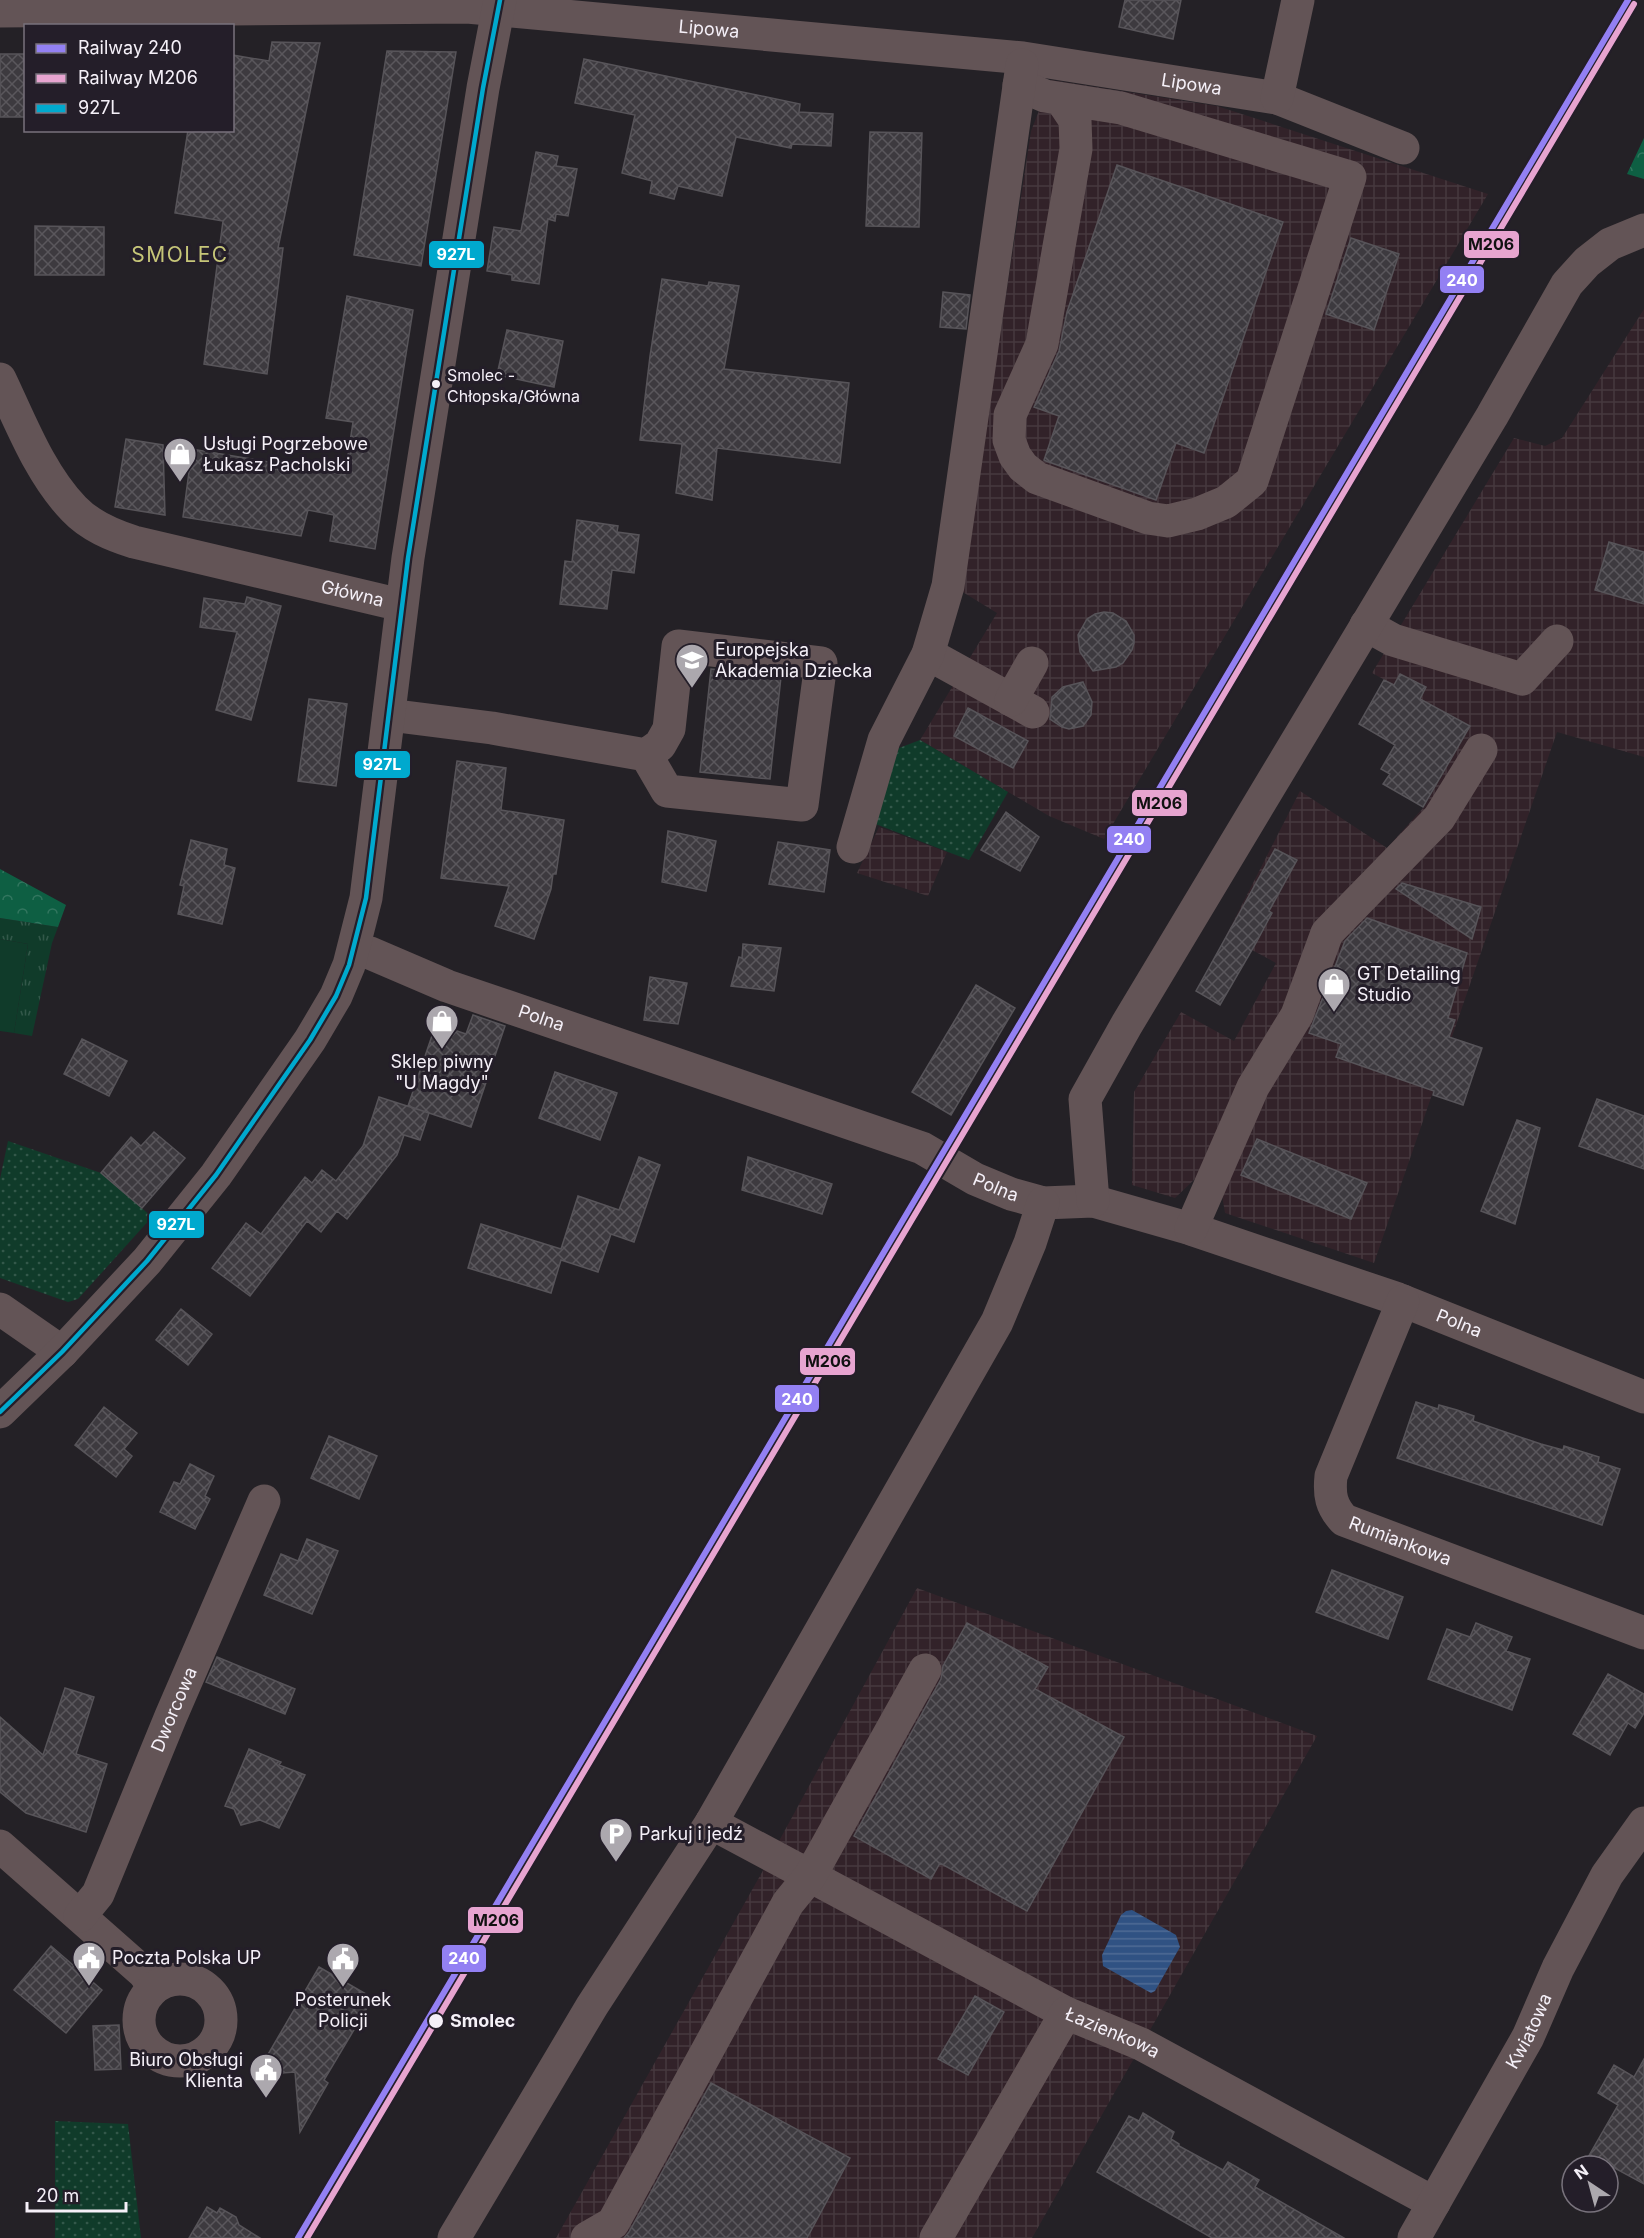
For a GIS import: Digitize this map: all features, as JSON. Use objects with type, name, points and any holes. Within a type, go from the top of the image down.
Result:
[{"type":"street","points":[[1277,98],[1298,0]]},
{"type":"street","name":"Lipowa","points":[[0,11],[285,4],[467,7],[499,5],[1021,71],[1277,98],[1403,148]]},
{"type":"street","points":[[401,605],[499,5]]},
{"type":"street","points":[[1021,71],[1045,96],[1121,108],[1350,177],[1252,481],[1226,502],[1197,514],[1168,521],[1148,518],[1037,478],[1023,467],[1015,456],[1009,440],[1010,415],[1042,344],[1076,149],[1075,120],[1061,99]]},
{"type":"street","points":[[853,847],[884,740],[928,654],[948,586],[1021,71]]},
{"type":"street","points":[[1093,1201],[1085,1099],[1127,1024],[1492,416],[1567,284],[1587,262],[1610,244],[1644,230]]},
{"type":"street","name":"Główna","points":[[0,380],[37,455],[58,489],[74,510],[112,535],[401,605],[366,898],[354,949],[336,996],[310,1040],[265,1107],[216,1175],[147,1261],[62,1352],[0,1412]]},
{"type":"street","points":[[1366,626],[1393,640],[1522,679],[1557,641]]},
{"type":"street","points":[[389,715],[492,728],[646,755],[660,746],[669,729],[678,646],[821,663],[802,805],[667,791],[646,755]]},
{"type":"street","points":[[928,654],[1022,706],[1032,663]]},
{"type":"street","points":[[1191,1229],[1253,1087],[1297,1015],[1327,933],[1439,818],[1481,750]]},
{"type":"street","name":"Polna","points":[[354,949],[370,953],[447,986],[922,1148],[975,1179],[1011,1194],[1043,1203],[1093,1201],[1191,1229],[1403,1301],[1644,1396]]},
{"type":"street","points":[[454,2238],[592,2006],[711,1823],[997,1322],[1030,1243],[1043,1203]]},
{"type":"street","name":"Rumiankowa","points":[[1403,1301],[1331,1476],[1329,1495],[1334,1509],[1344,1520],[1644,1633]]},
{"type":"street","points":[[0,1309],[62,1352]]},
{"type":"street","name":"Dworcowa","points":[[80,1916],[98,1894],[171,1716],[264,1501]]},
{"type":"street","points":[[587,2238],[613,2223],[788,1903],[799,1870],[925,1670]]},
{"type":"street","name":"Łazienkowa","points":[[711,1823],[1066,2013],[1142,2044],[1434,2203]]},
{"type":"street","name":"Kwiatowa","points":[[1414,2238],[1528,2037],[1558,1968],[1607,1875],[1644,1823]]},
{"type":"street","points":[[0,1845],[144,1973],[155,1987]]},
{"type":"street","points":[[936,2238],[1066,2013]]},
{"type":"shaded area","points":[[1051,80],[1217,106],[1488,194],[1104,839],[1049,816],[920,740],[997,613],[961,591],[1031,131]]},
{"type":"shaded area","points":[[1644,309],[1644,757],[1557,732],[1374,1263],[1225,1213],[1221,1189],[1195,1179],[1175,1198],[1132,1185],[1134,1092],[1181,1012],[1234,1041],[1276,963],[1226,936],[1300,791],[1387,848],[1424,807],[1470,726],[1372,673],[1514,438],[1545,446],[1562,438]]},
{"type":"shaded area","points":[[879,827],[947,852],[928,896],[857,873]]},
{"type":"shaded area","points":[[917,1588],[1317,1736],[1032,2238],[556,2238],[761,1874]]},
{"type":"green space","points":[[1644,138],[1644,179],[1627,174]]},
{"type":"green space","points":[[920,740],[1008,792],[969,860],[873,823],[899,748]]},
{"type":"green space","points":[[0,869],[66,905],[58,927],[0,918]]},
{"type":"green space","points":[[0,918],[58,927],[52,943],[32,1036],[14,1033],[28,944],[0,939]]},
{"type":"green space","points":[[0,939],[28,944],[14,1033],[0,1031]]},
{"type":"green space","points":[[8,1141],[101,1173],[152,1217],[78,1299],[68,1302],[0,1278],[0,1179]]},
{"type":"green space","points":[[55,2121],[128,2124],[141,2238],[55,2238]]},
{"type":"water","points":[[1132,1910],[1176,1935],[1180,1947],[1155,1991],[1151,1993],[1103,1966],[1102,1955],[1121,1915]]},
{"type":"building","points":[[1125,0],[1181,0],[1173,39],[1119,27]]},
{"type":"building","points":[[272,42],[320,43],[278,248],[283,248],[267,374],[204,364],[223,221],[175,213],[188,132],[234,132],[234,55],[269,61]]},
{"type":"building","points":[[387,51],[456,52],[421,266],[354,255]]},
{"type":"building","points":[[0,54],[24,54],[24,117],[0,117]]},
{"type":"building","points":[[584,59],[800,104],[799,112],[833,114],[831,146],[792,144],[791,148],[736,137],[722,196],[678,186],[674,199],[650,193],[652,181],[622,173],[635,115],[575,103]]},
{"type":"building","points":[[870,132],[922,133],[919,227],[866,226]]},
{"type":"building","points":[[536,152],[558,156],[556,166],[577,169],[568,216],[556,214],[555,221],[548,219],[539,284],[512,280],[512,275],[487,271],[494,227],[521,231]]},
{"type":"building","points":[[1117,165],[1283,222],[1204,453],[1176,443],[1156,500],[1044,460],[1059,416],[1034,407],[1059,351],[1067,312]]},
{"type":"building","points":[[35,226],[104,227],[104,275],[35,275]]},
{"type":"building","points":[[1351,238],[1399,254],[1374,330],[1326,314]]},
{"type":"building","points":[[662,279],[708,286],[709,282],[739,286],[724,369],[849,383],[840,463],[717,448],[712,500],[676,493],[682,444],[640,440]]},
{"type":"building","points":[[943,292],[970,295],[966,329],[940,327]]},
{"type":"building","points":[[347,296],[413,310],[375,549],[330,541],[334,515],[308,510],[301,536],[183,517],[192,449],[345,475],[353,422],[326,418]]},
{"type":"building","points":[[507,330],[563,341],[554,387],[497,375]]},
{"type":"building","points":[[126,439],[163,445],[165,515],[115,507]]},
{"type":"building","points":[[577,520],[618,526],[617,532],[639,535],[634,573],[612,570],[607,609],[560,604],[565,561],[572,562]]},
{"type":"building","points":[[1609,542],[1644,552],[1644,604],[1595,590]]},
{"type":"building","points":[[247,597],[281,606],[251,720],[216,710],[237,632],[200,627],[204,598],[245,604]]},
{"type":"building","points":[[1104,612],[1113,613],[1126,621],[1134,635],[1134,643],[1123,663],[1116,667],[1093,671],[1080,652],[1078,635],[1087,619]]},
{"type":"building","points":[[711,669],[781,677],[770,779],[700,772]]},
{"type":"building","points":[[1400,674],[1426,687],[1420,699],[1470,726],[1423,807],[1383,784],[1390,774],[1381,769],[1395,745],[1359,724],[1384,680],[1394,685]]},
{"type":"building","points":[[1083,682],[1092,702],[1091,715],[1083,726],[1069,729],[1062,727],[1050,719],[1052,697],[1063,687]]},
{"type":"building","points":[[309,699],[347,704],[336,786],[298,781]]},
{"type":"building","points":[[968,708],[1028,741],[1013,768],[954,736]]},
{"type":"building","points":[[457,761],[506,768],[501,810],[564,820],[556,874],[553,874],[551,889],[534,939],[495,926],[509,886],[441,878]]},
{"type":"building","points":[[1006,812],[1039,837],[1020,871],[981,850]]},
{"type":"building","points":[[668,831],[716,841],[706,891],[662,882]]},
{"type":"building","points":[[191,840],[227,849],[224,865],[235,868],[222,924],[178,914],[184,886],[180,885]]},
{"type":"building","points":[[778,842],[830,850],[824,892],[769,884]]},
{"type":"building","points":[[1275,849],[1297,860],[1269,911],[1272,913],[1220,1005],[1196,991]]},
{"type":"building","points":[[1402,883],[1481,907],[1472,939],[1396,889]]},
{"type":"building","points":[[1367,918],[1467,953],[1448,1018],[1455,1020],[1449,1037],[1482,1048],[1463,1105],[1433,1095],[1434,1091],[1336,1057],[1341,1044],[1309,1033],[1345,941]]},
{"type":"building","points":[[743,944],[781,948],[774,991],[731,986],[739,957],[742,958]]},
{"type":"building","points":[[650,977],[687,983],[678,1024],[644,1020]]},
{"type":"building","points":[[976,985],[1015,1008],[951,1115],[912,1092]]},
{"type":"building","points":[[473,1015],[505,1026],[471,1127],[408,1106],[436,1024],[466,1034]]},
{"type":"building","points":[[82,1039],[127,1061],[109,1096],[64,1074]]},
{"type":"building","points":[[555,1072],[617,1093],[600,1140],[539,1118]]},
{"type":"building","points":[[379,1097],[429,1113],[420,1140],[404,1135],[397,1155],[347,1219],[337,1211],[321,1232],[307,1221],[250,1296],[212,1268],[246,1223],[261,1234],[305,1177],[312,1183],[322,1170],[336,1181],[363,1146]]},
{"type":"building","points":[[1597,1099],[1644,1116],[1644,1169],[1579,1146]]},
{"type":"building","points":[[1517,1120],[1540,1128],[1515,1224],[1481,1211]]},
{"type":"building","points":[[154,1132],[185,1158],[142,1208],[101,1173],[131,1137],[141,1146]]},
{"type":"building","points":[[1257,1139],[1367,1183],[1351,1219],[1241,1175]]},
{"type":"building","points":[[639,1157],[660,1165],[634,1242],[611,1234],[598,1272],[561,1260],[551,1293],[468,1268],[481,1224],[561,1249],[578,1196],[619,1210]]},
{"type":"building","points":[[748,1157],[832,1184],[822,1214],[742,1190]]},
{"type":"building","points":[[181,1309],[212,1334],[188,1365],[156,1340]]},
{"type":"building","points":[[1416,1402],[1438,1409],[1439,1405],[1457,1410],[1474,1416],[1473,1421],[1541,1444],[1563,1450],[1564,1446],[1599,1457],[1598,1462],[1620,1469],[1602,1525],[1397,1458]]},
{"type":"building","points":[[104,1407],[137,1433],[124,1449],[132,1456],[116,1477],[75,1445]]},
{"type":"building","points":[[329,1436],[377,1456],[359,1499],[311,1478]]},
{"type":"building","points":[[190,1464],[214,1476],[205,1496],[210,1499],[195,1529],[160,1512],[174,1482],[180,1484]]},
{"type":"building","points":[[307,1539],[338,1551],[312,1614],[264,1595],[281,1554],[298,1561]]},
{"type":"building","points":[[1332,1570],[1403,1597],[1388,1639],[1316,1612]]},
{"type":"building","points":[[967,1623],[1048,1667],[1035,1689],[1124,1737],[1027,1911],[940,1863],[931,1879],[854,1836],[941,1679],[943,1666]]},
{"type":"building","points":[[1476,1623],[1512,1637],[1506,1651],[1530,1659],[1512,1710],[1428,1679],[1447,1629],[1470,1637]]},
{"type":"building","points":[[217,1657],[295,1689],[285,1714],[206,1682]]},
{"type":"building","points":[[1608,1674],[1644,1694],[1644,1713],[1635,1728],[1628,1723],[1610,1755],[1573,1734]]},
{"type":"building","points":[[65,1688],[94,1697],[76,1754],[107,1764],[86,1832],[26,1813],[0,1792],[0,1717],[43,1755]]},
{"type":"building","points":[[249,1749],[281,1762],[279,1765],[305,1775],[279,1828],[260,1820],[241,1825],[234,1809],[225,1806]]},
{"type":"building","points":[[51,1946],[102,1990],[66,2033],[14,1990]]},
{"type":"building","points":[[319,1967],[373,1998],[324,2080],[328,2083],[300,2132],[295,2072],[256,2075]]},
{"type":"building","points":[[975,1996],[1004,2012],[968,2075],[938,2059]]},
{"type":"building","points":[[119,2025],[121,2069],[95,2070],[93,2026]]},
{"type":"building","points":[[1644,2059],[1644,2184],[1620,2171],[1620,2154],[1590,2154],[1618,2105],[1598,2093],[1614,2065],[1634,2077]]},
{"type":"building","points":[[711,2083],[850,2158],[807,2238],[624,2238]]},
{"type":"building","points":[[1143,2113],[1174,2132],[1171,2139],[1179,2146],[1223,2170],[1228,2162],[1259,2180],[1255,2187],[1344,2238],[1212,2238],[1097,2172],[1129,2116],[1139,2121]]},
{"type":"building","points":[[207,2207],[217,2213],[220,2208],[236,2217],[239,2225],[260,2238],[189,2238]]},
{"type":"rail line","name":"240","points":[[298,2238],[1628,0]]},
{"type":"rail line","name":"M206","points":[[307,2238],[1634,4]]},
{"type":"transit line","name":"927L","points":[[0,1412],[62,1352],[147,1261],[216,1175],[310,1040],[336,996],[349,965],[366,898],[408,558],[483,88],[500,0]]},
{"type":"place","name":"Smolec - Chłopska/Główna","points":[[436,384]]},
{"type":"place","name":"Usługi Pogrzebowe Łukasz Pacholski","points":[[180,483]]},
{"type":"place","name":"Europejska Akademia Dziecka","points":[[692,689]]},
{"type":"place","name":"GT Detailing Studio","points":[[1334,1013]]},
{"type":"place","name":"Sklep piwny \"U Magdy\"","points":[[442,1050]]},
{"type":"place","name":"Parkuj i jedź","points":[[616,1863]]},
{"type":"place","name":"Poczta Polska UP","points":[[89,1987]]},
{"type":"place","name":"Posterunek Policji","points":[[343,1988]]},
{"type":"place","name":"Smolec","points":[[436,2021]]},
{"type":"place","name":"Biuro Obsługi Klienta","points":[[266,2099]]},
{"type":"district","name":"SMOLEC","points":[[180,255]]}]
